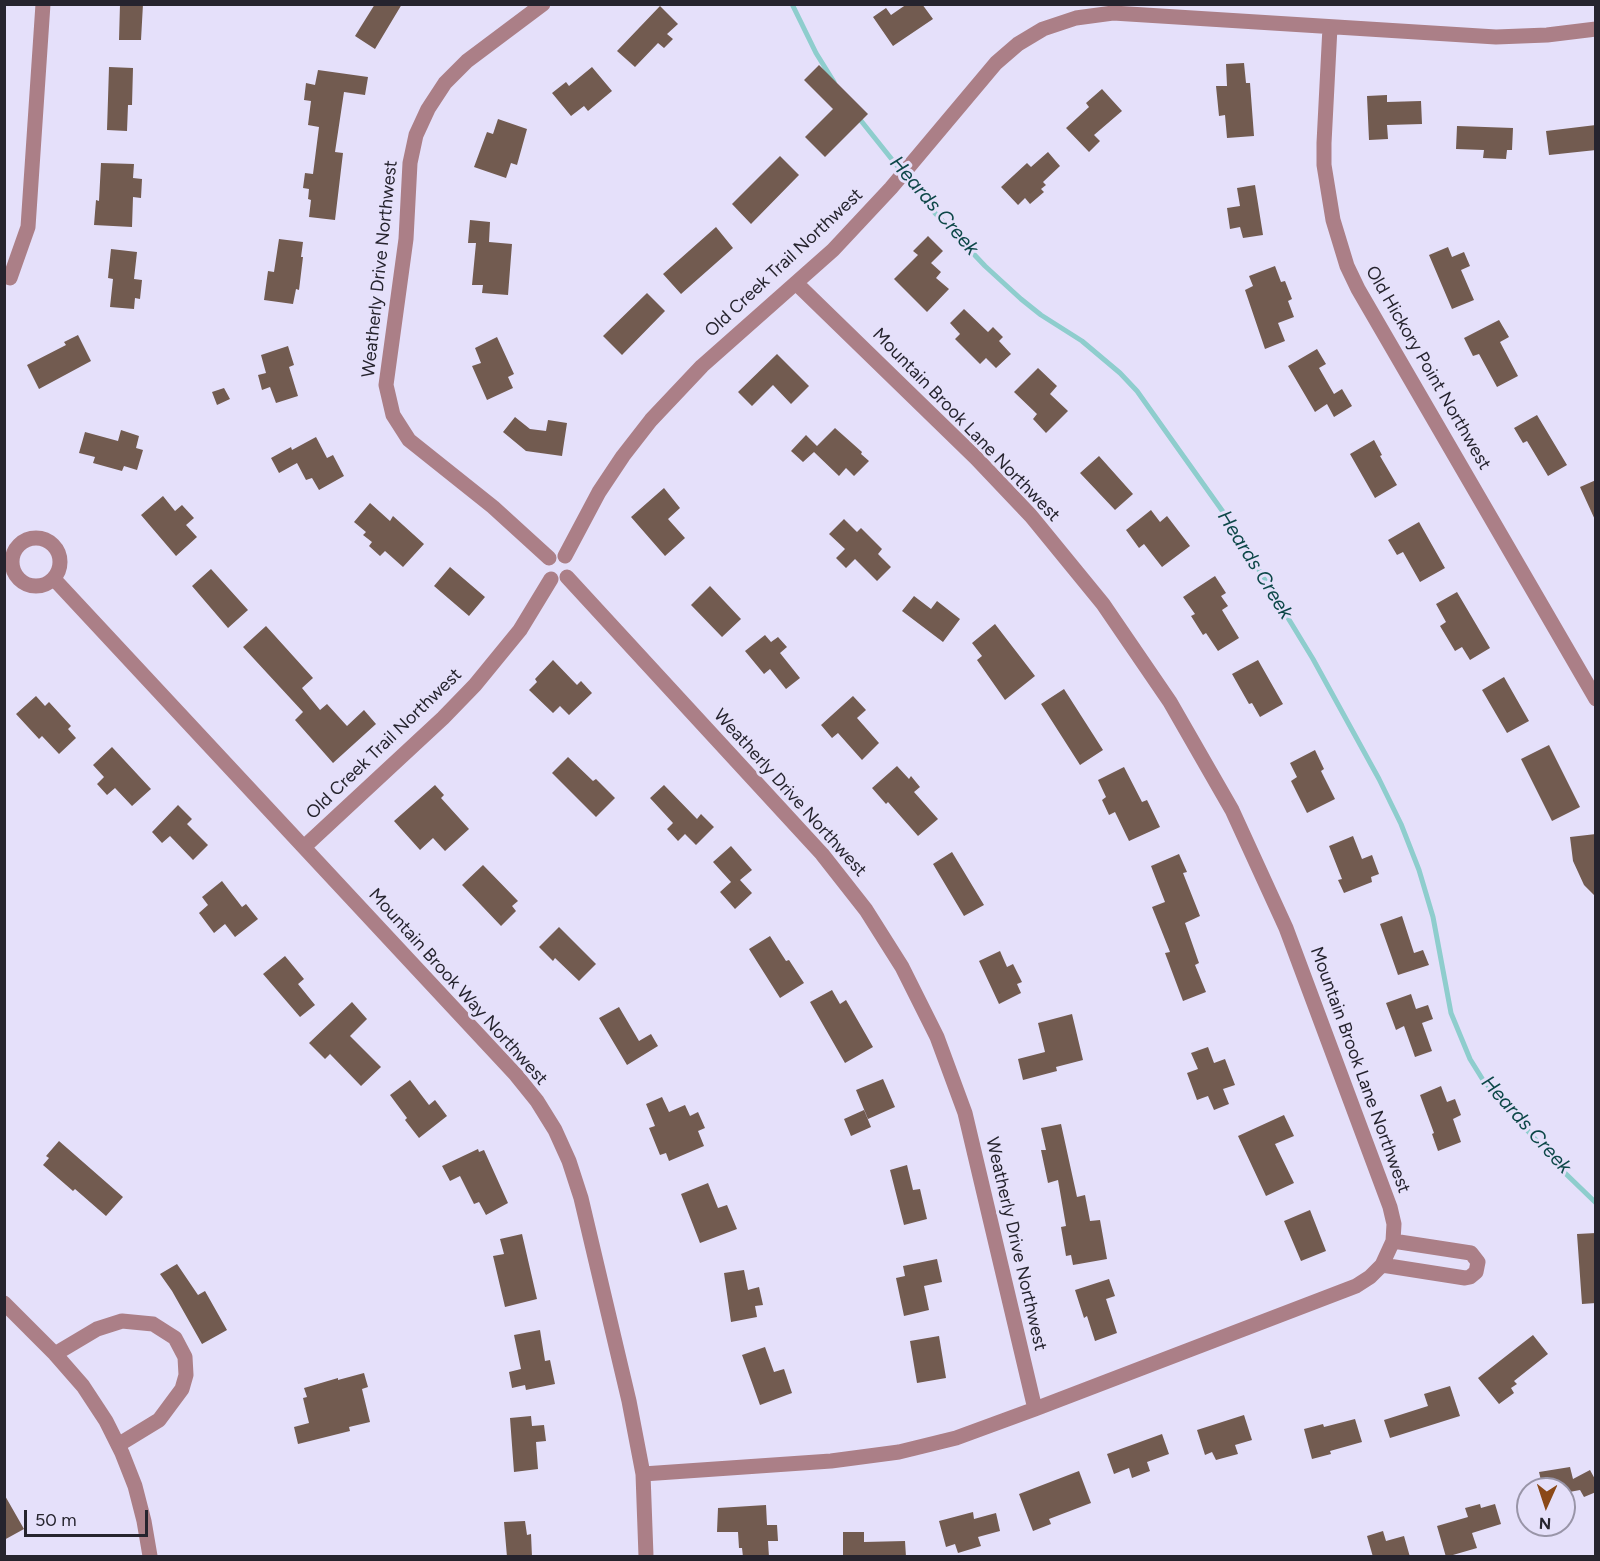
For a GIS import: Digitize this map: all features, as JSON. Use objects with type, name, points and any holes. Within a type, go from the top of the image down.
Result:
[{"type":"street","points":[[10,278],[28,227],[43,4]]},
{"type":"street","name":"Weatherly Drive Northwest","points":[[543,4],[467,61],[445,83],[428,109],[416,135],[410,163],[406,239],[386,385],[393,415],[408,440],[493,507],[549,558]]},
{"type":"street","name":"Old Creek Trail Northwest","points":[[565,556],[599,492],[651,420],[702,366],[832,250],[891,188],[996,63],[1018,44],[1043,30],[1076,18],[1113,13],[1496,37],[1547,35],[1596,29]]},
{"type":"street","name":"Old Hickory Point Northwest","points":[[1330,27],[1324,165],[1333,220],[1347,266],[1358,289],[1596,699]]},
{"type":"street","name":"Mountain Brook Lane Northwest","points":[[643,1474],[831,1461],[890,1453],[956,1438],[1356,1286],[1382,1265],[1393,1241],[1394,1224],[1390,1207],[1286,928],[1232,810],[1170,702],[1103,604],[1031,516],[976,458],[796,282]]},
{"type":"street","points":[[557,555],[565,556],[570,563],[570,572],[567,577],[559,581],[551,579],[545,570],[549,558],[557,555]]},
{"type":"street","name":"Weatherly Drive Northwest","points":[[567,577],[822,854],[866,910],[902,967],[937,1037],[964,1113],[1035,1409]]},
{"type":"street","name":"Mountain Brook Way Northwest","points":[[54,579],[516,1075],[537,1101],[555,1130],[570,1161],[581,1198],[629,1401],[643,1474],[646,1557]]},
{"type":"street","name":"Old Creek Trail Northwest","points":[[304,848],[444,718],[475,685],[520,630],[551,579]]},
{"type":"street","points":[[1382,1265],[1465,1278],[1476,1272],[1478,1262],[1471,1253],[1393,1241]]},
{"type":"street","points":[[4,1303],[83,1386],[106,1421],[135,1486],[150,1557]]},
{"type":"street","points":[[55,1354],[97,1329],[122,1321],[153,1324],[175,1338],[185,1357],[186,1375],[182,1389],[159,1420],[118,1445]]},
{"type":"building","points":[[120,4],[143,4],[141,40],[119,40]]},
{"type":"building","points":[[375,4],[402,4],[375,49],[355,36]]},
{"type":"building","points":[[907,4],[922,4],[933,19],[893,46],[873,17],[886,8],[891,15]]},
{"type":"building","points":[[660,6],[678,24],[667,34],[673,39],[664,48],[658,43],[635,67],[617,51]]},
{"type":"building","points":[[1244,63],[1246,83],[1250,83],[1254,136],[1227,138],[1225,115],[1219,116],[1216,86],[1227,86],[1226,64]]},
{"type":"building","points":[[819,65],[868,114],[825,157],[805,137],[833,109],[804,80]]},
{"type":"building","points":[[109,67],[133,68],[132,105],[128,105],[127,131],[107,130]]},
{"type":"building","points":[[592,67],[612,91],[588,111],[584,106],[571,116],[552,93],[566,82],[569,86]]},
{"type":"building","points":[[318,70],[368,77],[365,95],[344,92],[335,152],[343,153],[335,220],[309,217],[311,200],[308,199],[309,189],[303,188],[305,173],[313,174],[319,127],[308,125],[311,101],[304,100],[306,83],[315,85]]},
{"type":"building","points":[[1102,89],[1122,111],[1094,135],[1100,141],[1089,152],[1066,128],[1089,107],[1086,103]]},
{"type":"building","points":[[1387,95],[1387,102],[1421,101],[1422,124],[1387,125],[1388,139],[1369,140],[1367,96]]},
{"type":"building","points":[[498,119],[527,129],[517,165],[511,163],[506,178],[474,167],[487,132],[493,134]]},
{"type":"building","points":[[1596,125],[1596,150],[1549,155],[1546,131]]},
{"type":"building","points":[[1457,126],[1513,128],[1512,150],[1507,150],[1506,159],[1483,158],[1484,150],[1456,149]]},
{"type":"building","points":[[1048,152],[1060,166],[1043,182],[1046,185],[1041,189],[1044,192],[1030,204],[1025,198],[1018,205],[1001,187],[1027,163],[1031,167]]},
{"type":"building","points":[[780,156],[799,175],[751,224],[732,204]]},
{"type":"building","points":[[101,163],[134,164],[133,178],[142,179],[141,198],[133,197],[132,227],[94,225],[96,200],[99,201]]},
{"type":"building","points":[[1255,185],[1263,235],[1243,238],[1240,227],[1230,229],[1227,208],[1240,206],[1237,188]]},
{"type":"building","points":[[470,220],[490,222],[489,242],[512,244],[508,295],[482,293],[483,285],[472,285],[476,243],[468,243]]},
{"type":"building","points":[[716,227],[733,248],[681,294],[663,274]]},
{"type":"building","points":[[928,236],[943,251],[931,263],[941,272],[936,278],[949,289],[927,312],[894,279],[918,255],[913,251]]},
{"type":"building","points":[[279,239],[303,242],[299,290],[296,289],[293,304],[264,300],[268,271],[274,272]]},
{"type":"building","points":[[1448,247],[1452,257],[1464,252],[1470,266],[1461,270],[1474,300],[1452,309],[1429,255]]},
{"type":"building","points":[[111,249],[137,252],[134,279],[142,280],[140,299],[135,298],[134,309],[110,307],[113,279],[108,278]]},
{"type":"building","points":[[1275,266],[1281,282],[1285,281],[1292,299],[1288,301],[1294,317],[1278,323],[1285,341],[1265,349],[1245,290],[1253,286],[1249,276]]},
{"type":"building","points":[[647,293],[665,311],[622,355],[603,336]]},
{"type":"building","points":[[964,309],[988,332],[993,327],[1003,337],[999,341],[1011,354],[996,368],[986,358],[980,364],[955,339],[960,334],[950,323]]},
{"type":"building","points":[[1499,320],[1509,337],[1500,342],[1518,376],[1497,387],[1479,354],[1473,356],[1464,338]]},
{"type":"building","points":[[78,335],[91,361],[39,389],[27,365],[66,345],[64,342]]},
{"type":"building","points":[[497,337],[514,374],[508,377],[513,388],[487,400],[472,366],[481,363],[475,348]]},
{"type":"building","points":[[288,346],[294,365],[289,367],[298,396],[276,403],[270,387],[262,390],[258,375],[266,373],[261,355]]},
{"type":"building","points":[[1317,349],[1326,364],[1319,368],[1334,394],[1342,389],[1352,406],[1334,417],[1327,404],[1315,412],[1288,366]]},
{"type":"building","points":[[777,354],[809,386],[791,404],[773,385],[752,406],[738,392]]},
{"type":"building","points":[[1038,368],[1057,386],[1050,394],[1068,411],[1046,433],[1033,419],[1037,414],[1014,392]]},
{"type":"building","points":[[224,388],[230,399],[217,405],[212,392]]},
{"type":"building","points":[[1537,415],[1567,465],[1548,476],[1527,441],[1523,443],[1514,428]]},
{"type":"building","points":[[515,417],[530,429],[546,431],[548,420],[567,423],[562,456],[526,451],[503,432]]},
{"type":"building","points":[[835,428],[869,461],[854,476],[846,468],[839,476],[814,452],[803,462],[791,451],[806,435],[817,446]]},
{"type":"building","points":[[121,430],[139,436],[136,448],[143,450],[137,470],[124,466],[122,471],[93,463],[95,457],[79,453],[85,432],[118,441]]},
{"type":"building","points":[[316,437],[327,458],[333,455],[344,476],[319,490],[312,478],[306,480],[297,463],[279,473],[271,458]]},
{"type":"building","points":[[1374,440],[1382,455],[1380,456],[1397,485],[1375,498],[1350,454]]},
{"type":"building","points":[[1099,456],[1133,494],[1115,510],[1080,473]]},
{"type":"building","points":[[1596,480],[1596,522],[1580,487]]},
{"type":"building","points":[[664,488],[680,508],[668,519],[685,538],[665,556],[631,517]]},
{"type":"building","points":[[163,496],[175,511],[182,505],[194,518],[186,525],[197,537],[176,556],[141,515]]},
{"type":"building","points":[[370,503],[390,521],[393,516],[424,544],[403,567],[385,551],[380,556],[369,546],[372,542],[363,535],[366,532],[354,522]]},
{"type":"building","points":[[1151,510],[1160,522],[1167,516],[1190,546],[1162,567],[1144,544],[1139,548],[1126,530]]},
{"type":"building","points":[[844,519],[857,532],[861,528],[882,549],[878,554],[891,567],[877,581],[855,559],[846,568],[836,558],[845,549],[829,534]]},
{"type":"building","points":[[1419,522],[1445,568],[1420,582],[1403,552],[1397,555],[1388,540]]},
{"type":"building","points":[[450,567],[485,597],[469,616],[434,586]]},
{"type":"building","points":[[211,569],[248,610],[228,628],[192,586]]},
{"type":"building","points":[[1215,576],[1226,593],[1221,596],[1228,606],[1222,610],[1239,638],[1218,651],[1206,633],[1203,635],[1191,616],[1195,614],[1183,597]]},
{"type":"building","points":[[710,586],[741,619],[722,637],[691,605]]},
{"type":"building","points":[[1457,592],[1490,648],[1470,660],[1462,647],[1455,651],[1440,626],[1446,622],[1436,604]]},
{"type":"building","points":[[914,596],[931,609],[937,601],[960,619],[943,642],[902,611]]},
{"type":"building","points":[[995,624],[1035,676],[1005,700],[977,660],[982,656],[972,643]]},
{"type":"building","points":[[266,626],[313,678],[302,688],[320,710],[327,704],[347,726],[364,710],[376,724],[333,763],[295,720],[303,712],[243,647]]},
{"type":"building","points":[[765,635],[771,642],[778,637],[787,647],[780,653],[800,678],[786,689],[770,669],[764,674],[745,651]]},
{"type":"building","points":[[553,660],[577,685],[581,681],[592,693],[569,715],[560,706],[553,713],[529,690],[537,682],[535,679]]},
{"type":"building","points":[[1258,660],[1283,704],[1260,717],[1252,703],[1249,704],[1232,674]]},
{"type":"building","points":[[1504,677],[1529,721],[1507,733],[1482,690]]},
{"type":"building","points":[[1064,689],[1103,750],[1080,765],[1041,704]]},
{"type":"building","points":[[36,696],[45,706],[49,702],[71,726],[68,729],[76,738],[59,754],[42,736],[39,739],[16,714]]},
{"type":"building","points":[[853,696],[866,710],[857,718],[879,743],[862,760],[838,733],[832,738],[821,725]]},
{"type":"building","points":[[1549,745],[1580,807],[1552,821],[1521,759]]},
{"type":"building","points":[[112,747],[151,789],[132,806],[115,788],[107,795],[97,784],[104,777],[93,765]]},
{"type":"building","points":[[1315,750],[1324,769],[1321,771],[1335,799],[1307,813],[1291,781],[1297,777],[1290,763]]},
{"type":"building","points":[[568,757],[593,781],[596,779],[615,798],[596,817],[552,773]]},
{"type":"building","points":[[897,766],[909,779],[911,776],[920,787],[914,792],[938,819],[918,836],[888,802],[886,804],[872,788]]},
{"type":"building","points":[[1124,767],[1142,802],[1147,800],[1160,827],[1129,841],[1115,812],[1109,815],[1102,800],[1106,797],[1098,780]]},
{"type":"building","points":[[435,785],[444,795],[441,798],[469,829],[445,851],[433,838],[420,850],[394,821]]},
{"type":"building","points":[[664,785],[697,819],[701,814],[714,827],[696,845],[685,834],[678,841],[667,829],[673,823],[650,798]]},
{"type":"building","points":[[178,805],[192,819],[187,824],[208,845],[193,860],[170,836],[162,843],[152,832]]},
{"type":"building","points":[[1596,834],[1596,897],[1584,885],[1573,861],[1570,837]]},
{"type":"building","points":[[1353,836],[1362,859],[1372,855],[1379,874],[1371,877],[1372,882],[1344,893],[1338,880],[1342,879],[1329,846]]},
{"type":"building","points":[[731,846],[752,870],[740,880],[752,893],[735,909],[720,892],[731,882],[713,862]]},
{"type":"building","points":[[952,852],[984,905],[964,916],[933,864]]},
{"type":"building","points":[[1179,854],[1187,872],[1183,873],[1200,916],[1185,923],[1199,963],[1195,965],[1206,992],[1183,1001],[1165,953],[1170,952],[1152,907],[1165,902],[1151,866]]},
{"type":"building","points":[[483,865],[518,901],[512,906],[516,911],[501,926],[462,885]]},
{"type":"building","points":[[222,881],[242,907],[246,904],[258,919],[235,937],[225,924],[214,933],[199,913],[208,905],[202,897]]},
{"type":"building","points":[[1402,916],[1414,953],[1423,950],[1429,965],[1398,975],[1380,924]]},
{"type":"building","points":[[559,927],[596,964],[579,981],[555,958],[553,961],[539,947]]},
{"type":"building","points":[[770,936],[804,983],[780,998],[749,949]]},
{"type":"building","points":[[1000,951],[1007,967],[1013,964],[1022,982],[1017,984],[1021,993],[999,1004],[979,961]]},
{"type":"building","points":[[285,956],[304,979],[298,984],[315,1005],[300,1017],[263,974]]},
{"type":"building","points":[[832,990],[840,1004],[846,1000],[873,1047],[845,1063],[810,1002]]},
{"type":"building","points":[[1411,994],[1416,1009],[1428,1005],[1433,1019],[1422,1023],[1432,1051],[1415,1057],[1404,1026],[1396,1030],[1386,1003]]},
{"type":"building","points":[[352,1002],[367,1019],[350,1036],[381,1067],[361,1086],[330,1054],[325,1059],[309,1043]]},
{"type":"building","points":[[619,1007],[639,1041],[651,1034],[658,1046],[627,1065],[599,1018]]},
{"type":"building","points":[[1072,1014],[1083,1060],[1056,1067],[1057,1071],[1023,1080],[1018,1059],[1045,1052],[1038,1023]]},
{"type":"building","points":[[1208,1047],[1214,1063],[1225,1059],[1235,1085],[1223,1089],[1229,1104],[1214,1110],[1208,1096],[1197,1100],[1187,1073],[1198,1069],[1191,1053]]},
{"type":"building","points":[[883,1079],[895,1107],[868,1119],[856,1090]]},
{"type":"building","points":[[410,1080],[429,1105],[435,1100],[447,1116],[419,1138],[390,1095]]},
{"type":"building","points":[[1441,1086],[1447,1102],[1455,1099],[1461,1115],[1453,1119],[1461,1142],[1438,1151],[1420,1095]]},
{"type":"building","points":[[662,1097],[669,1112],[685,1105],[690,1116],[698,1112],[705,1128],[698,1131],[704,1146],[669,1161],[666,1153],[660,1155],[649,1128],[655,1126],[646,1104]]},
{"type":"building","points":[[864,1110],[871,1127],[851,1136],[844,1119]]},
{"type":"building","points":[[1284,1115],[1294,1136],[1275,1144],[1294,1183],[1266,1196],[1238,1136]]},
{"type":"building","points":[[1061,1124],[1077,1197],[1085,1195],[1090,1221],[1100,1220],[1107,1259],[1073,1265],[1071,1255],[1066,1256],[1061,1227],[1066,1226],[1058,1180],[1048,1183],[1041,1150],[1046,1150],[1041,1128]]},
{"type":"building","points":[[59,1141],[123,1197],[106,1216],[43,1165],[49,1158],[46,1156]]},
{"type":"building","points":[[478,1149],[479,1152],[484,1150],[508,1203],[486,1215],[479,1202],[474,1204],[460,1176],[450,1181],[442,1166]]},
{"type":"building","points":[[907,1165],[913,1190],[920,1189],[927,1219],[904,1225],[890,1170]]},
{"type":"building","points":[[708,1183],[718,1208],[727,1205],[737,1229],[700,1243],[681,1194]]},
{"type":"building","points":[[1310,1210],[1326,1251],[1301,1261],[1284,1221]]},
{"type":"building","points":[[1596,1233],[1596,1303],[1582,1304],[1577,1234]]},
{"type":"building","points":[[522,1234],[537,1299],[505,1307],[493,1256],[504,1254],[500,1239]]},
{"type":"building","points":[[937,1259],[942,1282],[924,1286],[929,1310],[904,1316],[896,1278],[905,1276],[903,1266]]},
{"type":"building","points":[[177,1264],[198,1295],[205,1291],[227,1330],[202,1344],[160,1274]]},
{"type":"building","points":[[744,1270],[748,1290],[759,1287],[763,1305],[755,1306],[757,1317],[731,1322],[724,1273]]},
{"type":"building","points":[[1109,1279],[1115,1296],[1106,1299],[1117,1333],[1095,1341],[1087,1316],[1084,1318],[1075,1290]]},
{"type":"building","points":[[540,1330],[545,1361],[550,1360],[555,1384],[526,1390],[525,1385],[512,1388],[509,1372],[521,1369],[514,1335]]},
{"type":"building","points":[[1533,1335],[1548,1354],[1514,1381],[1517,1384],[1511,1388],[1514,1393],[1499,1404],[1478,1378]]},
{"type":"building","points":[[939,1336],[946,1378],[917,1383],[910,1341]]},
{"type":"building","points":[[765,1347],[774,1372],[784,1369],[792,1393],[760,1405],[742,1355]]},
{"type":"building","points":[[364,1373],[368,1387],[362,1389],[370,1422],[349,1427],[350,1431],[298,1444],[294,1427],[309,1423],[303,1398],[307,1397],[304,1388]]},
{"type":"building","points":[[1450,1386],[1460,1416],[1390,1438],[1384,1420],[1428,1406],[1424,1394]]},
{"type":"building","points":[[1244,1415],[1252,1440],[1235,1445],[1238,1454],[1216,1460],[1212,1452],[1205,1455],[1197,1430]]},
{"type":"building","points":[[531,1416],[532,1426],[544,1425],[546,1441],[536,1442],[538,1469],[514,1472],[510,1418]]},
{"type":"building","points":[[1355,1419],[1362,1442],[1312,1459],[1304,1429],[1323,1424],[1324,1427]]},
{"type":"building","points":[[1162,1434],[1169,1454],[1147,1462],[1150,1471],[1132,1478],[1129,1468],[1114,1474],[1107,1454]]},
{"type":"building","points":[[1570,1467],[1572,1477],[1540,1477],[1539,1472]]},
{"type":"building","points":[[1590,1470],[1596,1481],[1596,1492],[1584,1497],[1580,1490],[1576,1491],[1576,1477]]},
{"type":"building","points":[[1079,1471],[1091,1503],[1049,1519],[1051,1524],[1033,1531],[1019,1494]]},
{"type":"building","points":[[4,1494],[24,1529],[4,1540]]},
{"type":"building","points":[[1480,1504],[1481,1508],[1495,1504],[1501,1524],[1472,1533],[1477,1548],[1446,1557],[1437,1526],[1468,1517],[1465,1508]]},
{"type":"building","points":[[766,1505],[767,1525],[777,1525],[778,1541],[768,1541],[769,1557],[743,1557],[742,1548],[739,1548],[738,1532],[717,1532],[718,1508]]},
{"type":"building","points":[[973,1512],[974,1519],[996,1513],[1000,1531],[978,1537],[981,1546],[958,1553],[955,1544],[946,1547],[939,1521]]},
{"type":"building","points":[[525,1521],[527,1535],[531,1534],[532,1557],[507,1557],[504,1522]]},
{"type":"building","points":[[1383,1531],[1386,1541],[1404,1536],[1410,1557],[1373,1557],[1367,1536]]},
{"type":"building","points":[[843,1532],[864,1532],[864,1542],[905,1541],[906,1557],[843,1557]]},
{"type":"waterway","name":"Heards Creek","points":[[792,4],[816,53],[834,82]]},
{"type":"waterway","name":"Heards Creek","points":[[858,117],[934,212],[985,266],[1041,315],[1082,341],[1120,373],[1137,391],[1226,516],[1313,659],[1401,824],[1419,870],[1433,917],[1451,1013],[1470,1059],[1483,1080],[1565,1173],[1596,1203]]}]
